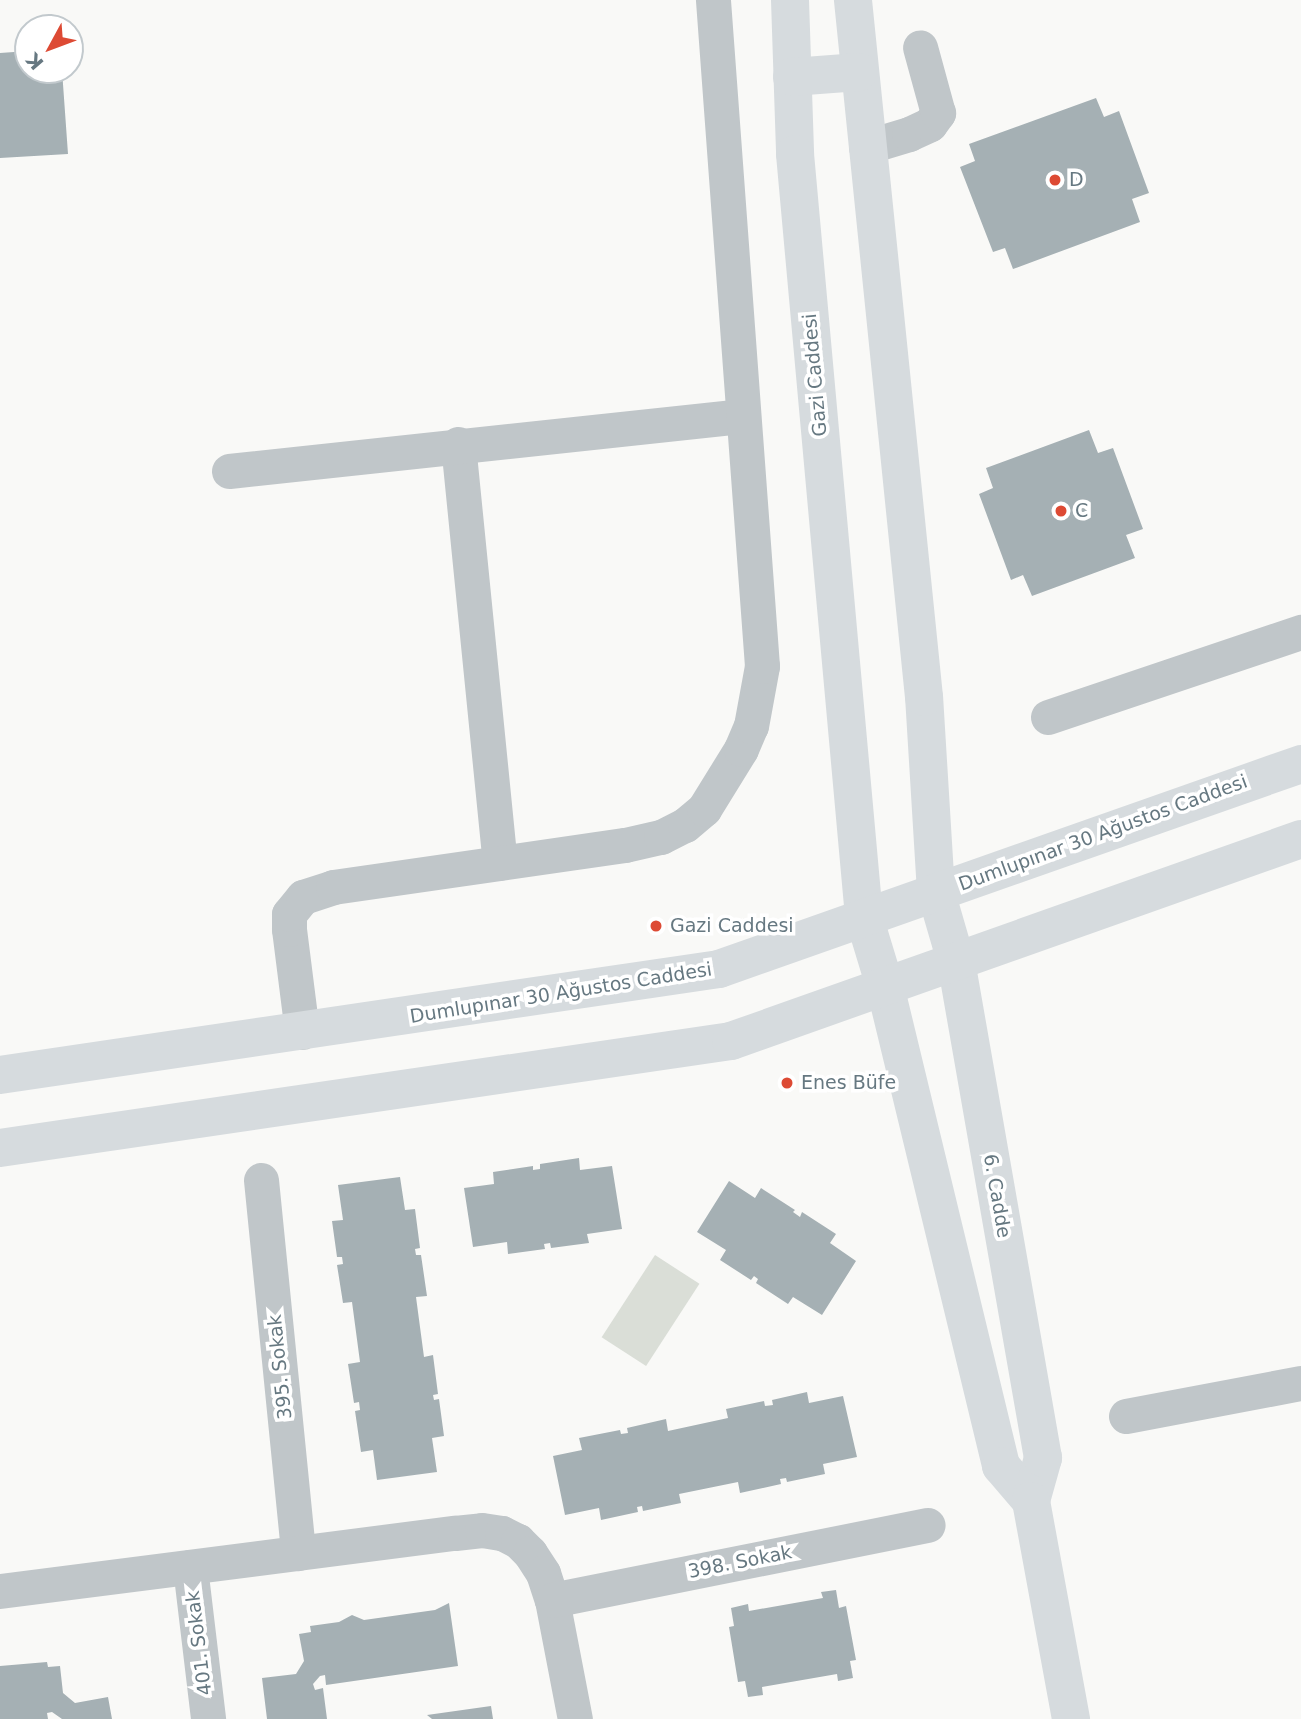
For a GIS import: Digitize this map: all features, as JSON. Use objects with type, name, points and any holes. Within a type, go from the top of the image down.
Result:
[{"type":"main road","name":"Gazi Caddesi","points":[[790,0],[795,154],[864,917]]},
{"type":"main road","points":[[853,0],[924,697],[936,892]]},
{"type":"main road","points":[[792,77],[859,72]]},
{"type":"main road","name":"Dumlupınar 30 Ağustos Caddesi","points":[[0,1075],[719,969],[1301,764]]},
{"type":"main road","points":[[0,1148],[731,1041],[1301,839]]},
{"type":"main road","name":"6. Cadde","points":[[936,892],[957,961],[1043,1458],[1031,1501],[1071,1719]]},
{"type":"main road","points":[[864,917],[885,986],[1001,1466],[1031,1501]]},
{"type":"street","points":[[303,1032],[289,914],[303,897],[333,887],[661,837],[685,825],[704,809],[741,749],[751,726],[762,666],[713,0]]},
{"type":"street","points":[[866,147],[909,134],[930,124],[938,113],[919,47]]},
{"type":"street","points":[[229,471],[458,444],[743,416]]},
{"type":"street","points":[[458,444],[500,863]]},
{"type":"street","points":[[1048,717],[1301,632]]},
{"type":"street","name":"395. Sokak","points":[[261,1180],[298,1553]]},
{"type":"street","points":[[1126,1416],[1301,1383]]},
{"type":"street","name":"398. Sokak","points":[[552,1600],[928,1525]]},
{"type":"street","points":[[0,1591],[482,1530],[502,1534],[518,1541],[543,1573],[552,1600],[575,1719]]},
{"type":"street","name":"401. Sokak","points":[[190,1567],[208,1719]]},
{"type":"shaded area","points":[[655,1255],[699,1284],[646,1366],[602,1337]]},
{"type":"building","points":[[14,52],[14,84],[63,84],[68,154],[0,158],[0,53]]},
{"type":"building","name":"D","points":[[1096,98],[1104,117],[1119,111],[1149,193],[1132,199],[1140,222],[1013,269],[1005,248],[993,252],[960,167],[975,161],[969,144]]},
{"type":"building","name":"C","points":[[1089,430],[1098,453],[1113,448],[1143,529],[1126,535],[1135,558],[1032,596],[1023,575],[1011,580],[979,494],[993,488],[986,468]]},
{"type":"building","points":[[579,1158],[580,1170],[612,1166],[622,1229],[587,1234],[589,1243],[551,1248],[550,1243],[544,1244],[545,1249],[508,1254],[507,1242],[473,1247],[464,1188],[494,1184],[493,1172],[533,1166],[533,1170],[540,1169],[540,1164]]},
{"type":"building","points":[[400,1177],[405,1210],[415,1209],[420,1248],[415,1249],[416,1255],[421,1255],[427,1296],[416,1297],[424,1357],[433,1355],[438,1394],[433,1395],[434,1400],[439,1399],[444,1436],[432,1438],[437,1472],[377,1480],[373,1450],[361,1452],[355,1411],[360,1410],[359,1402],[354,1403],[348,1364],[360,1362],[352,1302],[343,1303],[337,1265],[343,1264],[342,1257],[337,1257],[332,1221],[343,1220],[338,1185]]},
{"type":"building","points":[[729,1181],[755,1198],[761,1188],[795,1210],[793,1212],[800,1217],[802,1212],[836,1234],[830,1243],[856,1261],[822,1315],[793,1297],[788,1304],[756,1283],[758,1279],[754,1276],[751,1280],[720,1260],[726,1250],[697,1232]]},
{"type":"building","points":[[807,1392],[809,1403],[843,1396],[857,1457],[823,1464],[825,1474],[787,1482],[786,1478],[780,1479],[781,1484],[740,1493],[738,1482],[679,1494],[681,1503],[643,1511],[642,1506],[637,1507],[638,1512],[601,1520],[599,1508],[565,1515],[553,1456],[582,1450],[579,1438],[620,1430],[621,1434],[628,1433],[627,1428],[666,1419],[668,1431],[728,1418],[726,1409],[764,1401],[765,1406],[773,1405],[772,1400]]},
{"type":"building","points":[[836,1590],[839,1608],[846,1606],[856,1660],[850,1661],[853,1678],[838,1681],[837,1674],[762,1687],[763,1695],[748,1697],[745,1681],[738,1682],[729,1627],[734,1626],[731,1608],[748,1604],[749,1611],[823,1598],[821,1592]]},
{"type":"building","points":[[449,1603],[458,1666],[326,1685],[325,1675],[320,1676],[313,1684],[315,1690],[323,1688],[327,1719],[267,1719],[262,1678],[296,1674],[304,1661],[299,1634],[311,1632],[310,1626],[339,1622],[352,1615],[364,1620],[435,1610]]},
{"type":"building","points":[[47,1662],[48,1667],[60,1666],[63,1693],[75,1703],[108,1697],[112,1719],[62,1719],[52,1712],[47,1713],[48,1719],[0,1719],[0,1666]]},
{"type":"building","points":[[491,1706],[493,1719],[432,1719],[427,1715]]},
{"type":"place","name":"D","points":[[1055,180]]},
{"type":"place","name":"C","points":[[1061,511]]},
{"type":"place","name":"Gazi Caddesi","points":[[656,926]]},
{"type":"place","name":"Enes Büfe","points":[[787,1083]]}]
